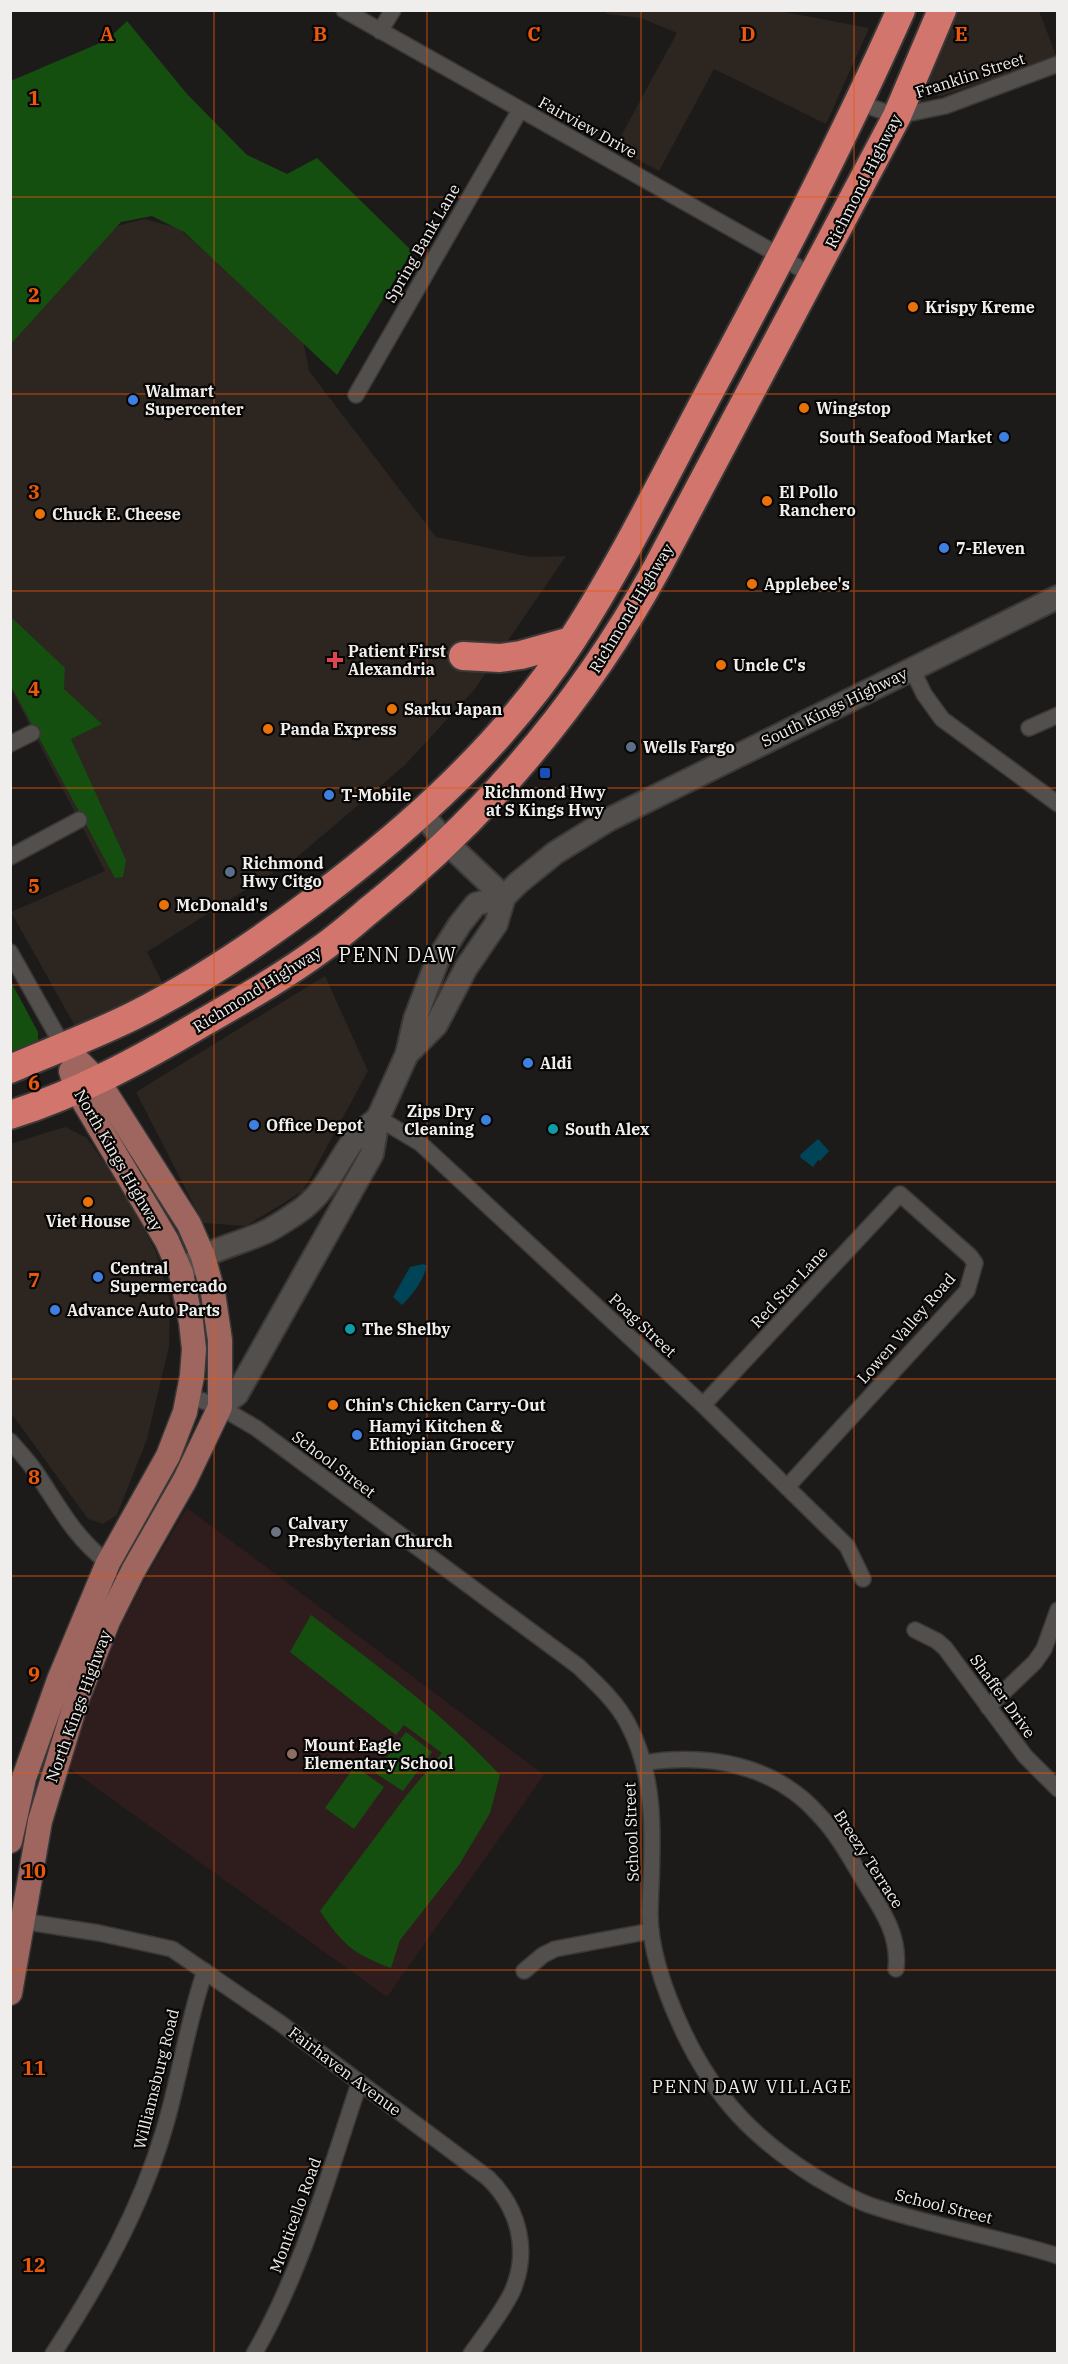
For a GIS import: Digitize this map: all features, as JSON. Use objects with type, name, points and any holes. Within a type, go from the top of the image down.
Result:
[{"type":"highway","name":"Richmond Highway","points":[[10,1069],[92,1036],[139,1013],[262,939],[357,868],[421,813],[457,780],[507,726],[572,641],[623,553],[782,257],[859,103],[901,10]]},
{"type":"highway","name":"Richmond Highway","points":[[10,1115],[87,1085],[135,1063],[264,987],[322,949],[401,885],[446,842],[498,789],[562,714],[619,635],[813,277],[897,116],[942,10]]},
{"type":"highway","points":[[463,656],[500,658],[521,655],[572,641]]},
{"type":"main road","name":"South Kings Highway","points":[[504,897],[537,866],[608,820],[1058,597]]},
{"type":"main road","points":[[421,813],[446,842],[504,897]]},
{"type":"main road","name":"North Kings Highway","points":[[220,1407],[237,1394],[372,1154],[378,1118],[407,1054],[415,1019],[438,959],[476,904],[504,897]]},
{"type":"main road","name":"North Kings Highway","points":[[10,1841],[24,1778],[59,1680],[108,1563],[168,1456],[189,1396],[194,1349],[181,1273],[87,1085],[63,1046]]},
{"type":"main road","name":"North Kings Highway","points":[[10,1993],[16,1920],[40,1821],[50,1784],[92,1660],[128,1581],[185,1480],[220,1407],[220,1340],[213,1293],[203,1256],[189,1224],[87,1085]]},
{"type":"main road","name":"North Kings Highway","points":[[181,1273],[192,1261],[264,1233],[299,1211],[320,1191],[337,1169],[354,1140],[378,1118]]},
{"type":"street","name":"Fairview Drive","points":[[344,10],[782,257],[813,277]]},
{"type":"street","points":[[380,31],[393,10]]},
{"type":"street","name":"Franklin Street","points":[[897,116],[945,106],[1058,64]]},
{"type":"street","points":[[859,103],[897,116]]},
{"type":"street","name":"Spring Bank Lane","points":[[356,395],[520,110]]},
{"type":"street","points":[[912,669],[924,694],[942,719],[1058,804]]},
{"type":"street","points":[[1029,728],[1058,715]]},
{"type":"street","points":[[10,744],[32,733]]},
{"type":"street","points":[[10,857],[80,820]]},
{"type":"street","points":[[10,952],[63,1046]]},
{"type":"street","name":"Poag Street","points":[[378,1118],[420,1143],[703,1405],[847,1546],[863,1579]]},
{"type":"street","name":"Red Star Lane","points":[[703,1405],[900,1194]]},
{"type":"street","name":"Lowen Valley Road","points":[[787,1487],[967,1291],[972,1280],[975,1263],[970,1256],[900,1194]]},
{"type":"street","name":"School Street","points":[[189,1396],[220,1407],[256,1428],[578,1666],[618,1707],[628,1724],[644,1763],[651,1797],[651,1930],[664,1983],[699,2066],[717,2092],[742,2120],[792,2163],[831,2187],[869,2205],[1014,2242],[1058,2256]]},
{"type":"street","points":[[10,1442],[34,1470],[69,1526],[108,1563]]},
{"type":"street","points":[[988,1707],[1035,1662],[1044,1648],[1058,1610]]},
{"type":"street","name":"Shaffer Drive","points":[[915,1630],[937,1641],[945,1648],[1025,1756],[1058,1789]]},
{"type":"street","name":"Breezy Terrace","points":[[644,1763],[672,1759],[730,1763],[764,1774],[800,1797],[819,1814],[834,1833],[888,1920],[897,1948],[896,1969]]},
{"type":"street","name":"Fairhaven Avenue","points":[[16,1920],[172,1949],[280,2023],[488,2178],[508,2203],[517,2222],[521,2251],[518,2273],[512,2290],[471,2354]]},
{"type":"street","points":[[524,1971],[543,1955],[555,1949],[651,1930]]},
{"type":"street","name":"Williamsburg Road","points":[[53,2354],[104,2271],[136,2208],[164,2130],[193,2007],[205,1971]]},
{"type":"street","name":"Monticello Road","points":[[255,2354],[282,2302],[313,2226],[359,2084]]},
{"type":"shaded area","points":[[603,11],[779,11],[869,28],[826,124],[714,69],[659,171],[615,147],[677,33],[641,18],[608,14]]},
{"type":"shaded area","points":[[958,11],[1039,11],[1057,58],[939,97],[926,86]]},
{"type":"shaded area","points":[[144,219],[178,228],[293,328],[303,340],[309,371],[436,537],[531,557],[566,556],[474,690],[405,765],[296,858],[147,952],[167,992],[76,1028],[11,912],[105,871],[11,689],[11,343],[92,250],[117,226]]},
{"type":"shaded area","points":[[325,976],[368,1071],[303,1191],[246,1226],[203,1223],[136,1092]]},
{"type":"shaded area","points":[[65,1127],[87,1138],[125,1193],[156,1252],[170,1300],[169,1346],[147,1439],[117,1515],[103,1524],[88,1519],[11,1413],[10,1144]]},
{"type":"shaded area","name":"Mount Eagle Elementary School","points":[[187,1508],[544,1775],[387,1997],[66,1766],[82,1716],[121,1626],[150,1570]]},
{"type":"green space","points":[[127,21],[187,94],[247,155],[287,174],[317,158],[412,251],[337,375],[184,232],[152,216],[121,222],[11,344],[11,79],[107,40]]},
{"type":"green space","points":[[10,616],[65,668],[64,689],[102,724],[71,739],[126,860],[123,877],[115,878],[11,686]]},
{"type":"green space","points":[[10,980],[38,1032],[38,1044],[10,1060]]},
{"type":"green space","points":[[311,1615],[433,1711],[500,1775],[490,1813],[459,1865],[400,1940],[391,1968],[367,1958],[350,1947],[335,1932],[320,1911],[406,1796],[442,1753],[404,1725],[396,1735],[290,1652]]},
{"type":"green space","points":[[406,1732],[432,1752],[403,1791],[375,1773]]},
{"type":"green space","points":[[355,1766],[384,1787],[354,1829],[325,1808]]},
{"type":"water","points":[[818,1139],[829,1151],[813,1167],[800,1155]]},
{"type":"water","points":[[424,1264],[427,1266],[420,1282],[402,1305],[393,1297],[410,1267]]},
{"type":"place","name":"Krispy Kreme","points":[[913,307]]},
{"type":"place","name":"Walmart Supercenter","points":[[133,400]]},
{"type":"place","name":"Wingstop","points":[[804,408]]},
{"type":"place","name":"South Seafood Market","points":[[1004,437]]},
{"type":"place","name":"El Pollo Ranchero","points":[[767,501]]},
{"type":"place","name":"Chuck E. Cheese","points":[[40,514]]},
{"type":"place","name":"7-Eleven","points":[[944,548]]},
{"type":"place","name":"Applebee's","points":[[752,584]]},
{"type":"place","name":"Patient First Alexandria","points":[[335,660]]},
{"type":"place","name":"Uncle C's","points":[[721,665]]},
{"type":"place","name":"Sarku Japan","points":[[392,709]]},
{"type":"place","name":"Panda Express","points":[[268,729]]},
{"type":"place","name":"Wells Fargo","points":[[631,747]]},
{"type":"place","name":"Richmond Hwy at S Kings Hwy","points":[[545,773]]},
{"type":"place","name":"T-Mobile","points":[[329,795]]},
{"type":"place","name":"Richmond Hwy Citgo","points":[[230,872]]},
{"type":"place","name":"McDonald's","points":[[164,905]]},
{"type":"place","name":"Aldi","points":[[528,1063]]},
{"type":"place","name":"Zips Dry Cleaning","points":[[486,1120]]},
{"type":"place","name":"Office Depot","points":[[254,1125]]},
{"type":"place","name":"South Alex","points":[[553,1129]]},
{"type":"place","name":"Viet House","points":[[88,1202]]},
{"type":"place","name":"Central Supermercado","points":[[98,1277]]},
{"type":"place","name":"Advance Auto Parts","points":[[55,1310]]},
{"type":"place","name":"The Shelby","points":[[350,1329]]},
{"type":"place","name":"Chin's Chicken Carry-Out","points":[[333,1405]]},
{"type":"place","name":"Hamyi Kitchen & Ethiopian Grocery","points":[[357,1435]]},
{"type":"place","name":"Calvary Presbyterian Church","points":[[276,1532]]},
{"type":"place","name":"Mount Eagle Elementary School","points":[[292,1754]]},
{"type":"district","name":"PENN DAW","points":[[398,955]]},
{"type":"district","name":"PENN DAW VILLAGE","points":[[752,2087]]}]
